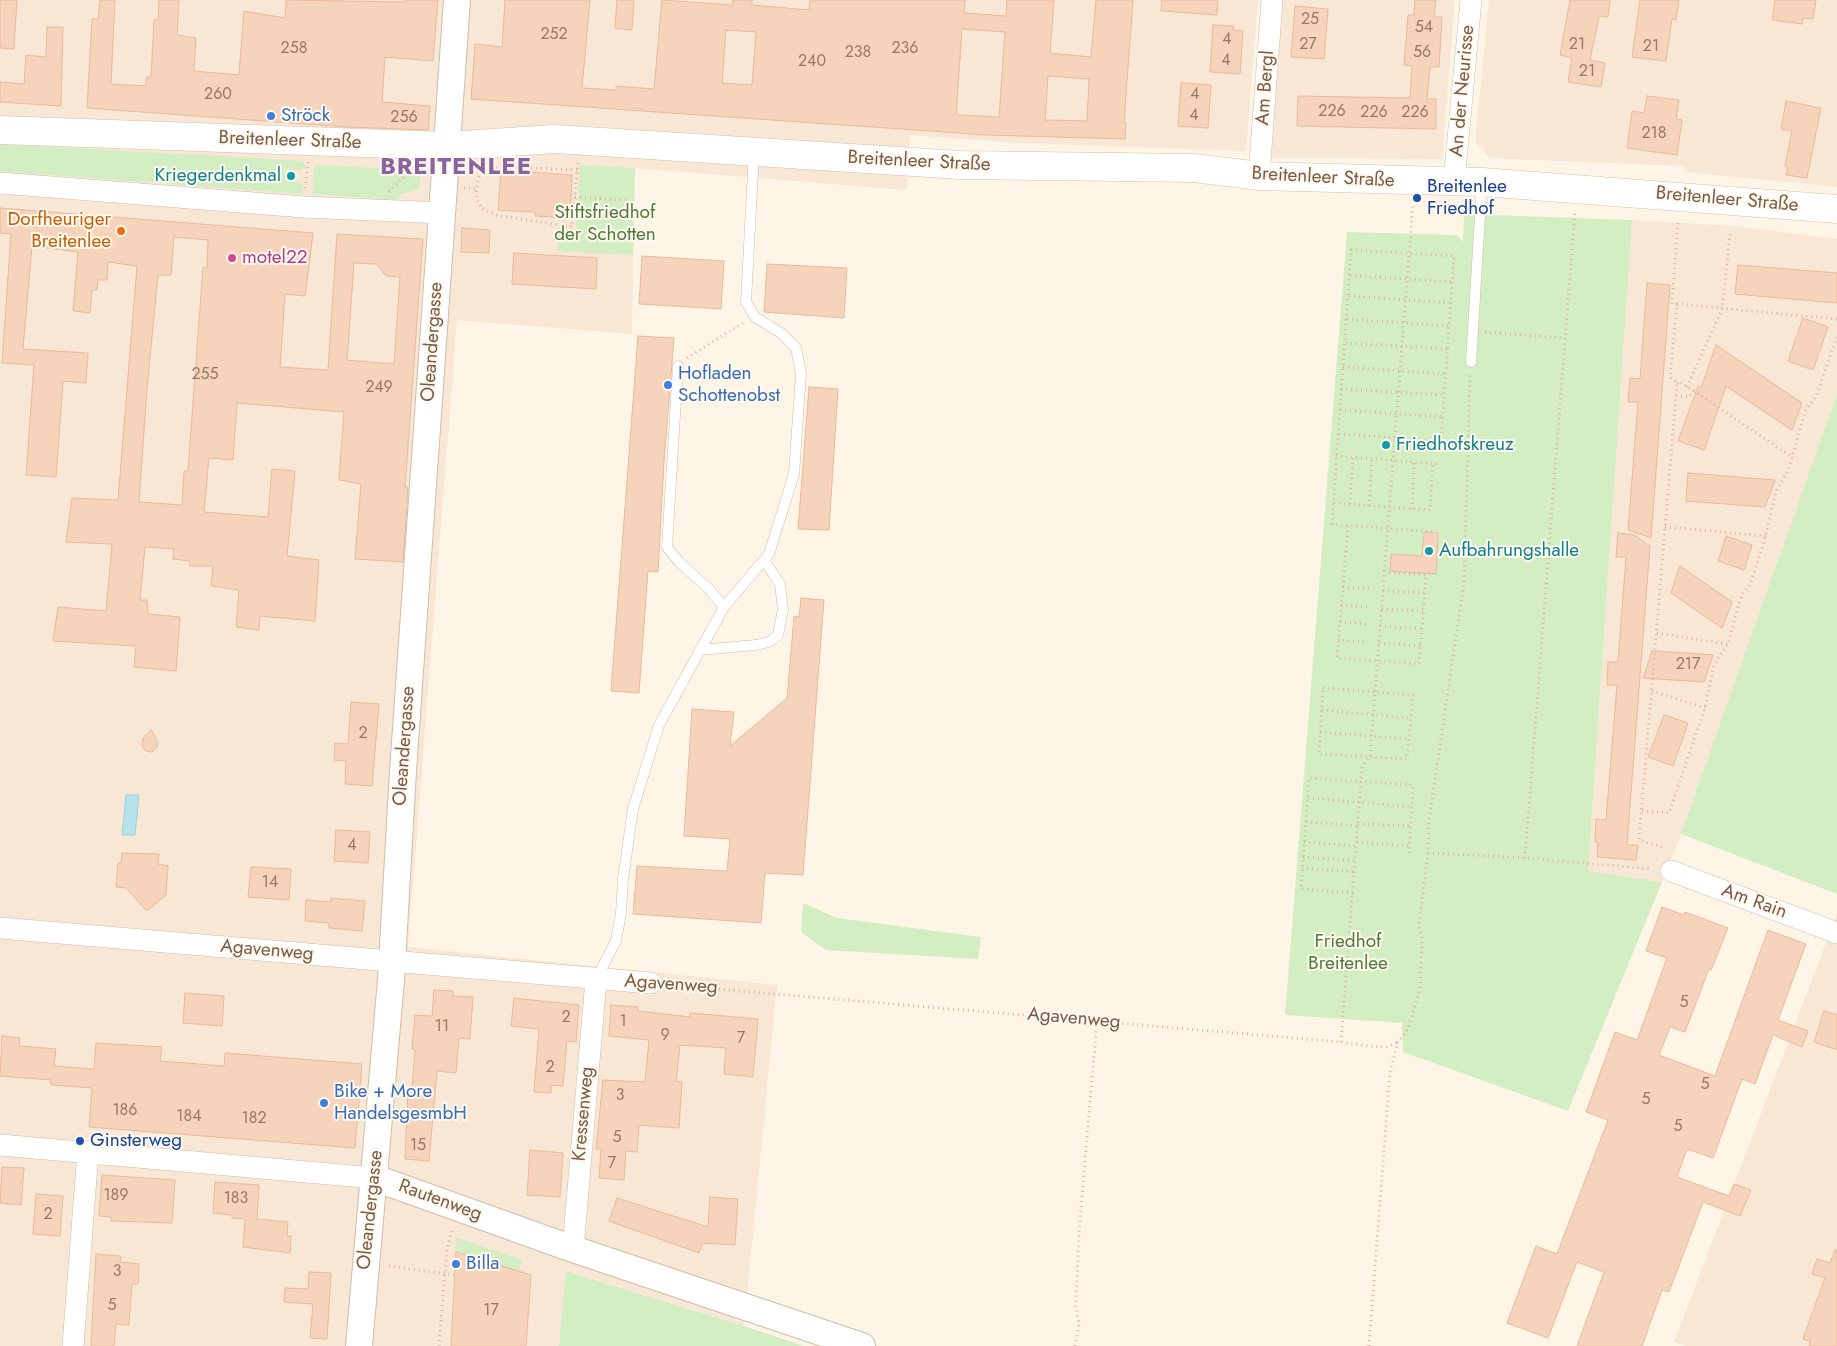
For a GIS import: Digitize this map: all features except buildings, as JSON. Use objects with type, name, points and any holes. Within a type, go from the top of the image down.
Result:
[{"type":"main road","name":"Breitenleer Straße","points":[[0,130],[447,146],[555,139],[960,166],[1194,168],[1259,176],[1482,182],[1837,209]]},
{"type":"street","name":"Oleandergasse","points":[[359,1346],[369,1226],[376,1178],[392,962],[403,771],[457,0]]},
{"type":"street","name":"Am Bergl","points":[[1259,176],[1272,0]]},
{"type":"street","name":"An der Neurisse","points":[[1454,182],[1471,0]]},
{"type":"street","points":[[0,183],[304,207],[443,213]]},
{"type":"street","name":"Am Rain","points":[[1671,871],[1837,933]]},
{"type":"street","name":"Agavenweg","points":[[0,928],[596,980],[651,983]]},
{"type":"street","name":"Kressenweg","points":[[573,1249],[596,980]]},
{"type":"street","name":"Rautenweg","points":[[0,1145],[376,1178],[573,1249],[862,1346]]},
{"type":"street","points":[[72,1346],[88,1152]]},
{"type":"lane","points":[[596,980],[616,941],[633,810],[659,725],[724,607],[769,554],[794,474],[801,373],[796,348],[781,333],[755,317],[746,302],[754,152]]},
{"type":"lane","points":[[1471,362],[1482,182]]},
{"type":"lane","points":[[678,366],[668,547],[679,562],[709,589],[724,607]]},
{"type":"lane","points":[[700,650],[756,645],[769,642],[778,635],[783,609],[780,584],[764,560]]},
{"type":"path","points":[[304,207],[309,141]]},
{"type":"path","points":[[578,159],[578,170],[572,227],[497,215],[482,209],[477,200],[476,189],[479,177],[484,172],[494,169],[504,167],[578,170]]},
{"type":"path","points":[[385,196],[417,166]]},
{"type":"path","points":[[463,188],[476,189]]},
{"type":"path","points":[[575,197],[627,200]]},
{"type":"path","points":[[1341,1042],[1362,766],[1370,757],[1374,714],[1413,204]]},
{"type":"path","points":[[1525,858],[1564,338],[1576,204]]},
{"type":"path","points":[[1678,221],[1672,304],[1837,319]]},
{"type":"path","points":[[1687,387],[1722,309],[1730,234]]},
{"type":"path","points":[[1339,434],[1441,441],[1454,256],[1351,250],[1346,342],[1336,456],[1332,524],[1434,532]]},
{"type":"path","points":[[1350,275],[1452,282]]},
{"type":"path","points":[[1349,296],[1451,303]]},
{"type":"path","points":[[1677,304],[1670,377],[1677,383],[1679,381],[1793,458]]},
{"type":"path","points":[[678,366],[687,358],[755,317]]},
{"type":"path","points":[[1347,319],[1449,326]]},
{"type":"path","points":[[1472,331],[1564,338]]},
{"type":"path","points":[[1642,811],[1669,813],[1705,708],[1714,664],[1728,644],[1739,603],[1743,593],[1749,587],[1766,536],[1776,491],[1788,471],[1805,411],[1816,396],[1837,337]]},
{"type":"path","points":[[1346,342],[1448,350]]},
{"type":"path","points":[[1369,1346],[1390,1072],[1398,1042],[1408,1029],[1420,989],[1422,939],[1419,924],[1430,820],[1464,583],[1471,362]]},
{"type":"path","points":[[1343,367],[1446,374]]},
{"type":"path","points":[[1662,847],[1639,840],[1677,383]]},
{"type":"path","points":[[1341,389],[1399,394],[1444,395]]},
{"type":"path","points":[[1676,396],[1689,397],[1693,391]]},
{"type":"path","points":[[1340,410],[1443,417]]},
{"type":"path","points":[[1336,456],[1439,464]]},
{"type":"path","points":[[1350,504],[1353,457]]},
{"type":"path","points":[[1369,506],[1372,459]]},
{"type":"path","points":[[1412,508],[1414,462]]},
{"type":"path","points":[[1334,503],[1430,510],[1433,463]]},
{"type":"path","points":[[1348,526],[1337,658],[1419,664],[1426,575],[1385,572]]},
{"type":"path","points":[[1665,527],[1766,536]]},
{"type":"path","points":[[1343,587],[1370,589]]},
{"type":"path","points":[[1383,591],[1425,593]]},
{"type":"path","points":[[1341,605],[1367,607]]},
{"type":"path","points":[[1382,609],[1423,612]]},
{"type":"path","points":[[1340,622],[1367,624]]},
{"type":"path","points":[[1380,626],[1422,629]]},
{"type":"path","points":[[1656,633],[1728,644]]},
{"type":"path","points":[[1338,640],[1366,642]]},
{"type":"path","points":[[1379,643],[1420,646]]},
{"type":"path","points":[[1323,688],[1413,695],[1407,760],[1319,754],[1322,710],[1323,688]]},
{"type":"path","points":[[1652,691],[1705,708]]},
{"type":"path","points":[[1322,710],[1410,718]]},
{"type":"path","points":[[1320,732],[1408,739]]},
{"type":"path","points":[[1352,893],[1301,888],[1309,778],[1413,785],[1409,854]]},
{"type":"path","points":[[1308,798],[1412,807]]},
{"type":"path","points":[[1306,822],[1410,826]]},
{"type":"path","points":[[1304,842],[1410,846]]},
{"type":"path","points":[[1428,853],[1525,858],[1671,871]]},
{"type":"path","points":[[1303,857],[1355,861]]},
{"type":"path","points":[[1302,868],[1354,872]]},
{"type":"path","name":"Agavenweg","points":[[651,983],[1386,1047],[1398,1042]]},
{"type":"path","points":[[1075,1346],[1079,1325],[1076,1306],[1079,1232],[1098,1021]]},
{"type":"path","points":[[439,1346],[445,1274],[452,1230]]},
{"type":"path","points":[[389,1266],[455,1275]]},
{"type":"shaded area","points":[[0,0],[1258,0],[1246,151],[1020,143],[910,135],[906,190],[635,168],[632,334],[457,320],[408,947],[777,985],[744,1326],[567,1271],[559,1346],[0,1346]]},
{"type":"shaded area","points":[[1279,0],[1455,0],[1442,159],[1266,158]]},
{"type":"shaded area","points":[[1489,0],[1837,0],[1837,187],[1686,172],[1683,166],[1490,158],[1475,141]]},
{"type":"shaded area","points":[[1632,220],[1735,226],[1837,239],[1837,394],[1691,809],[1662,882],[1588,872]]},
{"type":"shaded area","points":[[1837,914],[1837,1346],[1687,1346],[1674,1342]]},
{"type":"green space","points":[[0,144],[304,161],[305,167],[302,170],[285,169],[285,181],[303,183],[302,194],[0,171]]},
{"type":"green space","points":[[316,165],[411,170],[417,172],[420,178],[419,189],[399,195],[399,200],[313,194],[314,167]]},
{"type":"green space","name":"Stiftsfriedhof der Schotten","points":[[580,165],[635,168],[633,255],[557,251],[558,229],[576,230]]},
{"type":"green space","name":"Friedhof Breitenlee","points":[[1464,214],[1632,220],[1588,871],[1662,882],[1568,1111],[1403,1052],[1402,1023],[1285,1015],[1347,232],[1457,235],[1463,242]]},
{"type":"green space","points":[[1837,394],[1837,894],[1681,834]]},
{"type":"green space","points":[[803,903],[837,918],[981,937],[978,959],[826,950],[801,932]]},
{"type":"green space","points":[[455,1237],[522,1260],[518,1273],[492,1262],[456,1252]]},
{"type":"green space","points":[[566,1271],[744,1326],[804,1346],[559,1346]]},
{"type":"water","points":[[126,795],[139,795],[135,835],[122,835]]},
{"type":"place","name":"Ströck","points":[[271,116]]},
{"type":"place","name":"Kriegerdenkmal","points":[[291,176]]},
{"type":"place","name":"Breitenlee Friedhof","points":[[1417,198]]},
{"type":"place","name":"Dorfheuriger Breitenlee","points":[[121,231]]},
{"type":"place","name":"motel22","points":[[232,258]]},
{"type":"place","name":"Hofladen Schottenobst","points":[[668,385]]},
{"type":"place","name":"Friedhofskreuz","points":[[1386,445]]},
{"type":"place","name":"Aufbahrungshalle","points":[[1429,551]]},
{"type":"place","name":"Bike + More HandelsgesmbH","points":[[324,1103]]},
{"type":"place","name":"Ginsterweg","points":[[80,1141]]},
{"type":"place","name":"Billa","points":[[456,1264]]},
{"type":"district","name":"BREITENLEE","points":[[456,168]]}]
